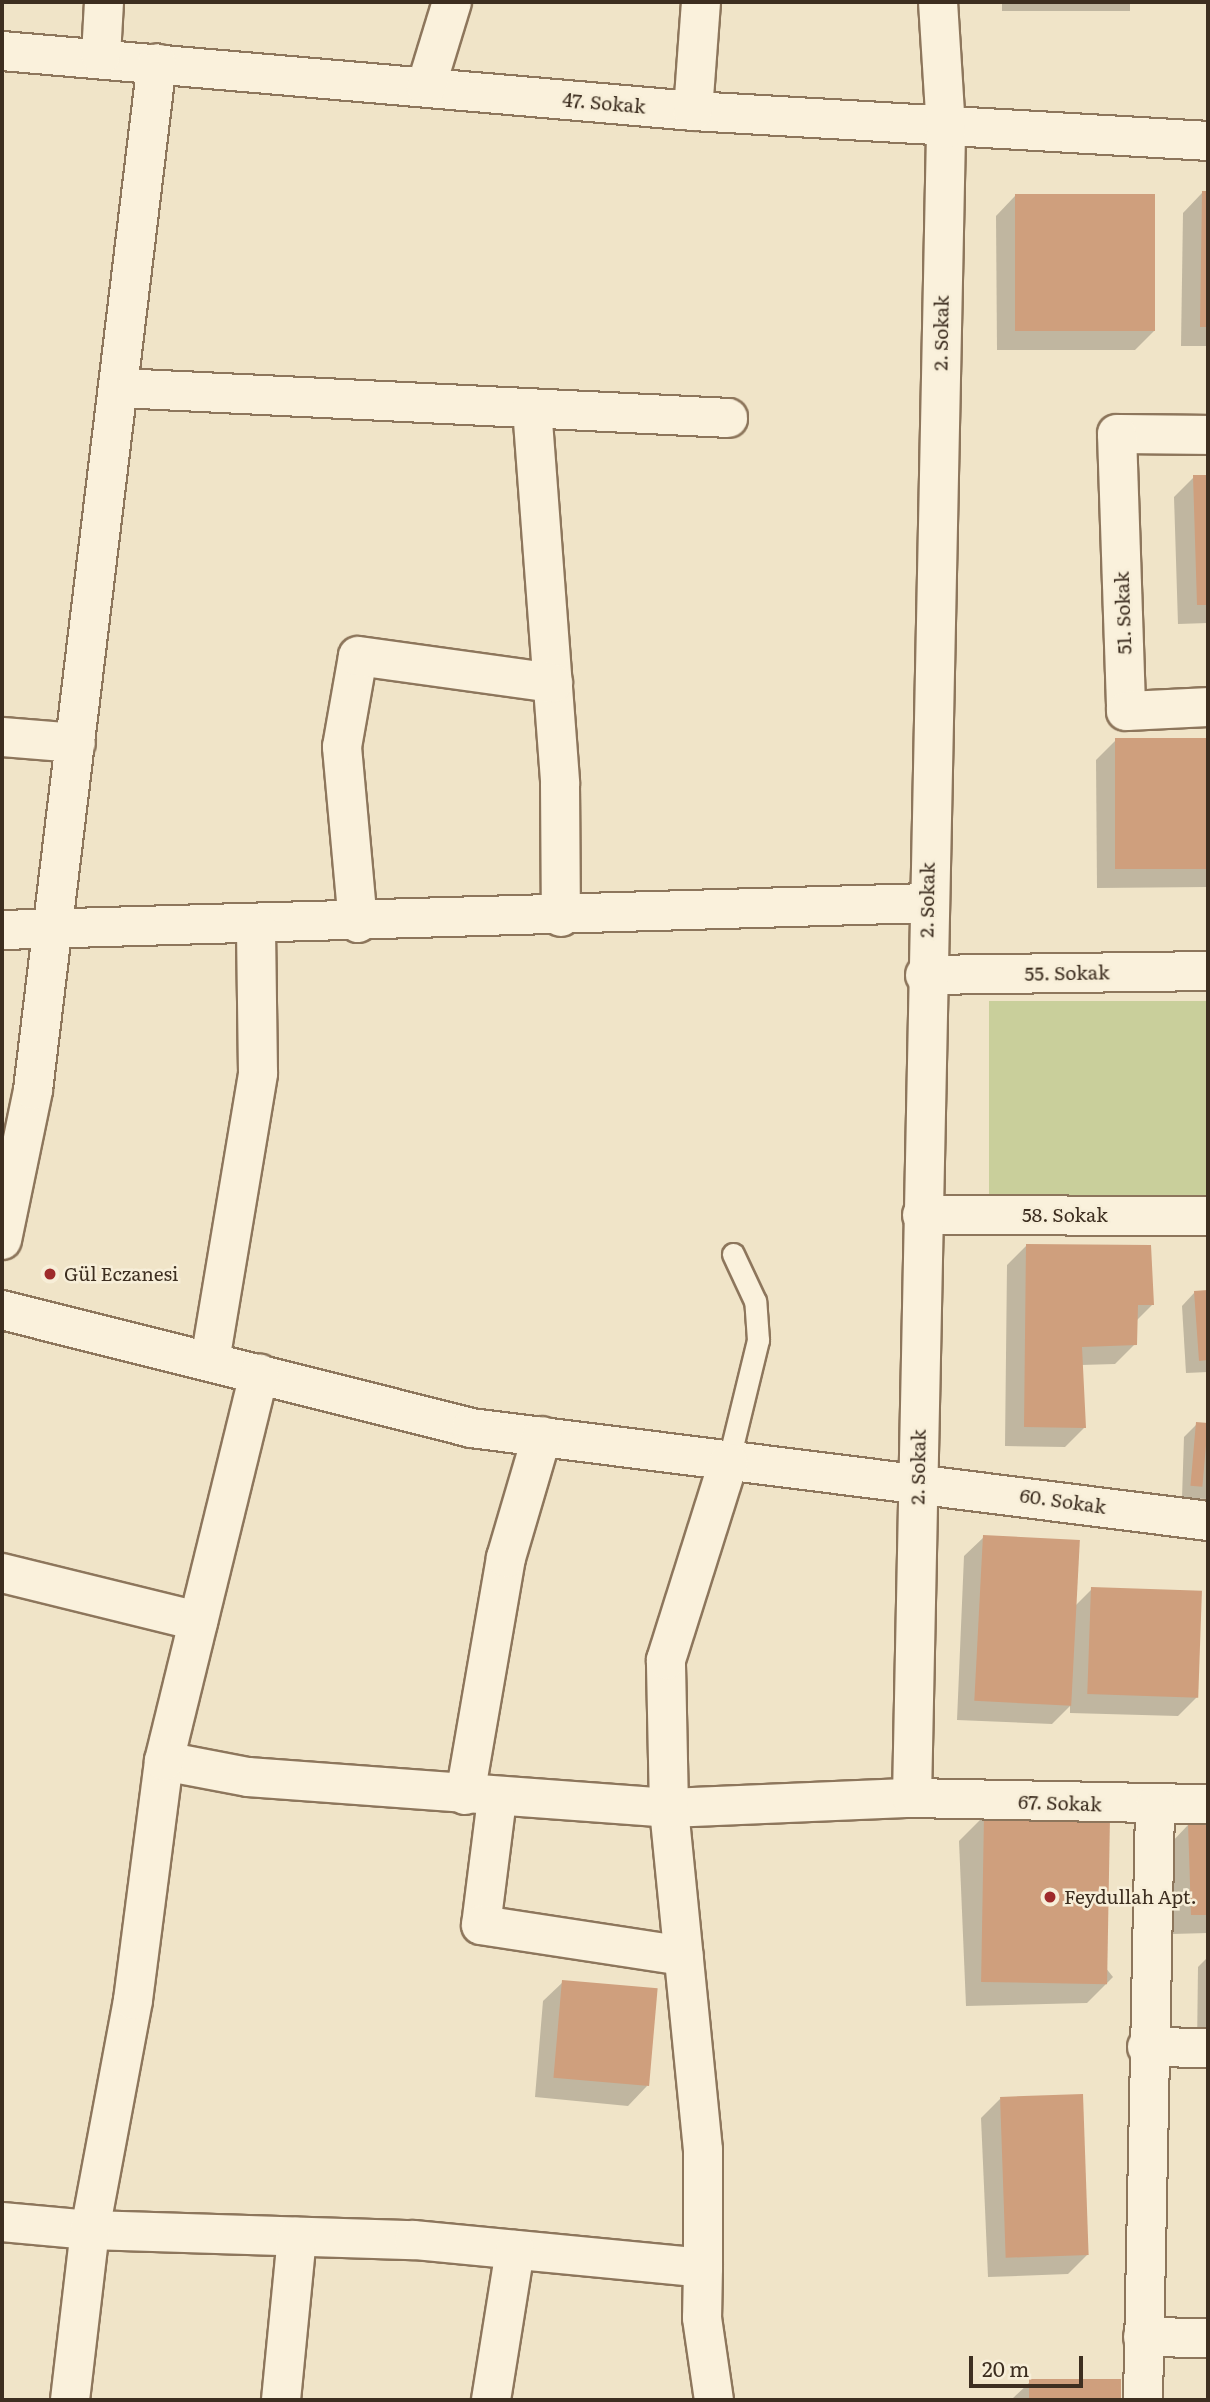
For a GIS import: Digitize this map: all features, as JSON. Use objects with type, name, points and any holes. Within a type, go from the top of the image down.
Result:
[{"type":"street","points":[[101,56],[104,2]]},
{"type":"street","points":[[426,87],[452,2]]},
{"type":"street","points":[[693,111],[701,2]]},
{"type":"street","name":"2. Sokak","points":[[912,1798],[925,975],[946,130],[938,2]]},
{"type":"street","name":"47. Sokak","points":[[2,51],[101,56],[693,111],[946,130],[1208,142]]},
{"type":"street","points":[[2,1240],[33,1090],[158,63]]},
{"type":"street","points":[[120,388],[728,418]]},
{"type":"street","points":[[532,408],[560,784],[561,917]]},
{"type":"street","name":"51. Sokak","points":[[1208,435],[1117,434],[1126,711],[1208,707]]},
{"type":"street","points":[[358,923],[342,747],[358,656],[553,683]]},
{"type":"street","points":[[2,737],[76,743]]},
{"type":"street","points":[[2,930],[358,923],[927,903]]},
{"type":"street","points":[[210,1361],[258,1073],[256,925]]},
{"type":"street","name":"55. Sokak","points":[[925,975],[1208,971]]},
{"type":"street","name":"58. Sokak","points":[[922,1215],[1208,1216]]},
{"type":"street","name":"60. Sokak","points":[[2,1310],[471,1428],[727,1463],[918,1481],[1208,1521]]},
{"type":"street","points":[[71,2400],[90,2230],[133,2000],[164,1761],[259,1373]]},
{"type":"street","points":[[542,1436],[506,1558],[481,1797],[481,1925],[684,1956]]},
{"type":"street","points":[[714,2400],[702,2318],[703,2150],[669,1808],[666,1660],[727,1463]]},
{"type":"street","points":[[2,1573],[198,1622]]},
{"type":"street","name":"67. Sokak","points":[[164,1761],[248,1777],[481,1797],[669,1808],[912,1798],[1155,1806],[1208,1804]]},
{"type":"street","points":[[1143,2400],[1147,2047],[1155,1806]]},
{"type":"street","points":[[1147,2047],[1208,2048]]},
{"type":"street","points":[[2,2222],[90,2230],[414,2240],[703,2269]]},
{"type":"street","points":[[281,2400],[297,2237]]},
{"type":"street","points":[[491,2400],[516,2250]]},
{"type":"street","points":[[1143,2337],[1208,2338]]},
{"type":"lane","points":[[727,1463],[755,1359],[758,1321],[747,1277],[733,1254]]},
{"type":"green space","points":[[989,1001],[1208,1001],[1208,1195],[989,1195]]},
{"type":"building","points":[[1202,191],[1208,191],[1208,327],[1200,327]]},
{"type":"building","points":[[1015,194],[1155,194],[1155,331],[1015,331]]},
{"type":"building","points":[[1193,475],[1208,475],[1208,605],[1197,605]]},
{"type":"building","points":[[1115,738],[1208,738],[1208,869],[1115,869]]},
{"type":"building","points":[[1026,1244],[1151,1245],[1154,1305],[1138,1305],[1137,1345],[1082,1347],[1086,1428],[1024,1427]]},
{"type":"building","points":[[1208,1290],[1208,1360],[1199,1361],[1194,1291]]},
{"type":"building","points":[[1196,1422],[1208,1423],[1202,1487],[1190,1486]]},
{"type":"building","points":[[983,1535],[1080,1540],[1071,1706],[974,1701]]},
{"type":"building","points":[[1091,1587],[1202,1591],[1198,1698],[1087,1694]]},
{"type":"building","name":"Feydullah Apt.","points":[[984,1815],[1110,1817],[1107,1984],[981,1982]]},
{"type":"building","points":[[1208,1822],[1208,1915],[1191,1915],[1188,1823]]},
{"type":"building","points":[[562,1980],[658,1988],[649,2086],[553,2078]]},
{"type":"building","points":[[1083,2094],[1089,2255],[1006,2258],[1000,2097]]},
{"type":"building","points":[[1029,2379],[1121,2379],[1121,2400],[1029,2400]]},
{"type":"place","name":"Gül Eczanesi","points":[[50,1274]]},
{"type":"place","name":"Feydullah Apt.","points":[[1050,1897]]}]
